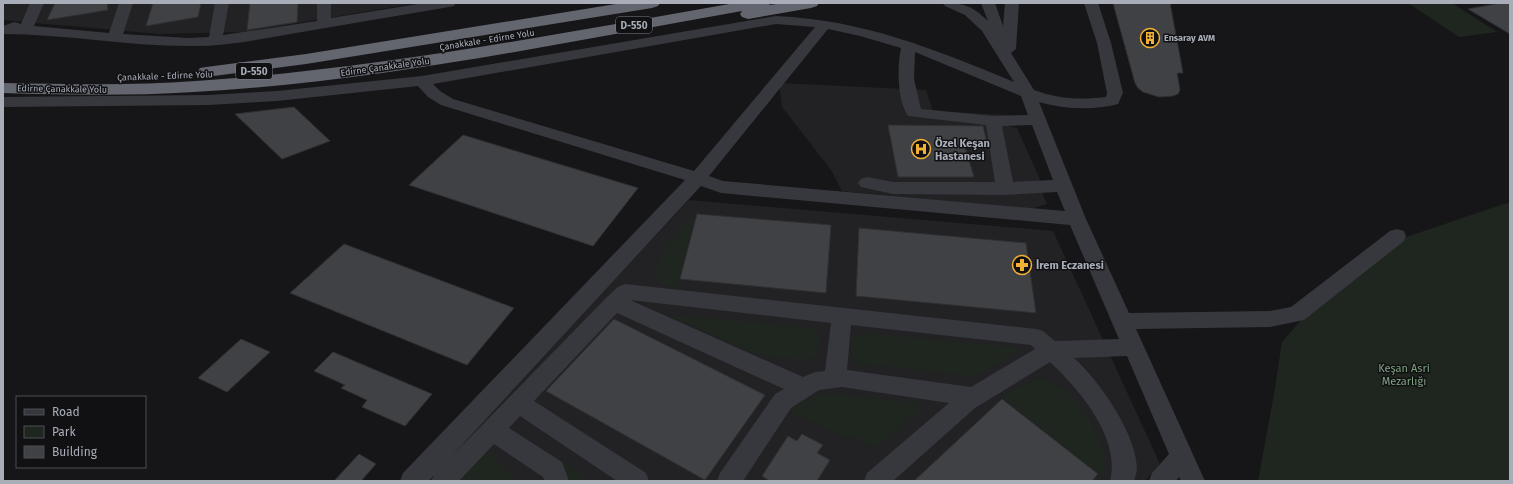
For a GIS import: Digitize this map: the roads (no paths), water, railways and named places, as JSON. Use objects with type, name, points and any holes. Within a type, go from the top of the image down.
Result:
[{"type":"highway","points":[[167,76],[306,59],[652,3]]},
{"type":"highway","name":"Çanakkale - Edirne Yolu","points":[[3,75],[97,78],[167,76],[259,71],[339,63],[504,43],[706,3]]},
{"type":"highway","name":"Edirne Çanakkale Yolu","points":[[3,88],[91,90],[250,83],[387,67],[504,43],[763,3]]},
{"type":"highway","points":[[250,83],[386,74],[461,64],[811,3]]},
{"type":"street","points":[[25,30],[37,3]]},
{"type":"street","points":[[114,38],[126,3]]},
{"type":"street","points":[[215,41],[222,3]]},
{"type":"street","points":[[324,3],[324,24]]},
{"type":"street","points":[[3,30],[25,30],[181,42],[215,41],[449,3]]},
{"type":"street","points":[[950,3],[970,12],[979,19],[1009,60],[1027,92],[1077,219],[1181,457],[1193,481]]},
{"type":"street","points":[[988,3],[1009,60]]},
{"type":"street","points":[[1002,3],[1009,60]]},
{"type":"street","points":[[1009,60],[1012,3]]},
{"type":"street","points":[[3,102],[208,100],[277,96],[422,81],[758,22],[785,20],[862,31],[910,45],[1047,100],[1086,104],[1112,101],[1115,93],[1104,43],[1091,3]]},
{"type":"street","points":[[3,23],[25,30]]},
{"type":"street","points":[[412,481],[696,180],[824,25]]},
{"type":"street","points":[[910,45],[906,59],[906,74],[909,97],[914,113],[993,121],[1038,120]]},
{"type":"street","points":[[422,81],[434,94],[447,102],[672,169],[696,180],[721,187],[1077,219]]},
{"type":"street","points":[[993,121],[1005,189]]},
{"type":"street","points":[[868,183],[893,188],[1005,189],[1064,186]]},
{"type":"street","points":[[1122,321],[1270,319],[1297,314],[1397,236]]},
{"type":"street","points":[[443,481],[625,292],[1036,337],[1052,350],[1072,370],[1104,410],[1119,439],[1125,469],[1122,481]]},
{"type":"street","points":[[614,303],[804,388]]},
{"type":"street","points":[[836,379],[842,316]]},
{"type":"street","points":[[876,481],[973,397],[1052,350],[1133,347]]},
{"type":"street","points":[[728,481],[783,401],[815,382],[842,378],[973,397]]},
{"type":"street","points":[[518,403],[637,481]]},
{"type":"street","points":[[492,430],[553,470],[557,481]]},
{"type":"street","points":[[1161,481],[1181,457]]},
{"type":"place","name":"Ensaray AVM","points":[[1150,38]]},
{"type":"place","name":"Özel Keşan Hastanesi","points":[[921,149]]},
{"type":"place","name":"İrem Eczanesi","points":[[1022,265]]},
{"type":"park label","name":"Keşan Asri Mezarlığı","points":[[1404,374]]}]
